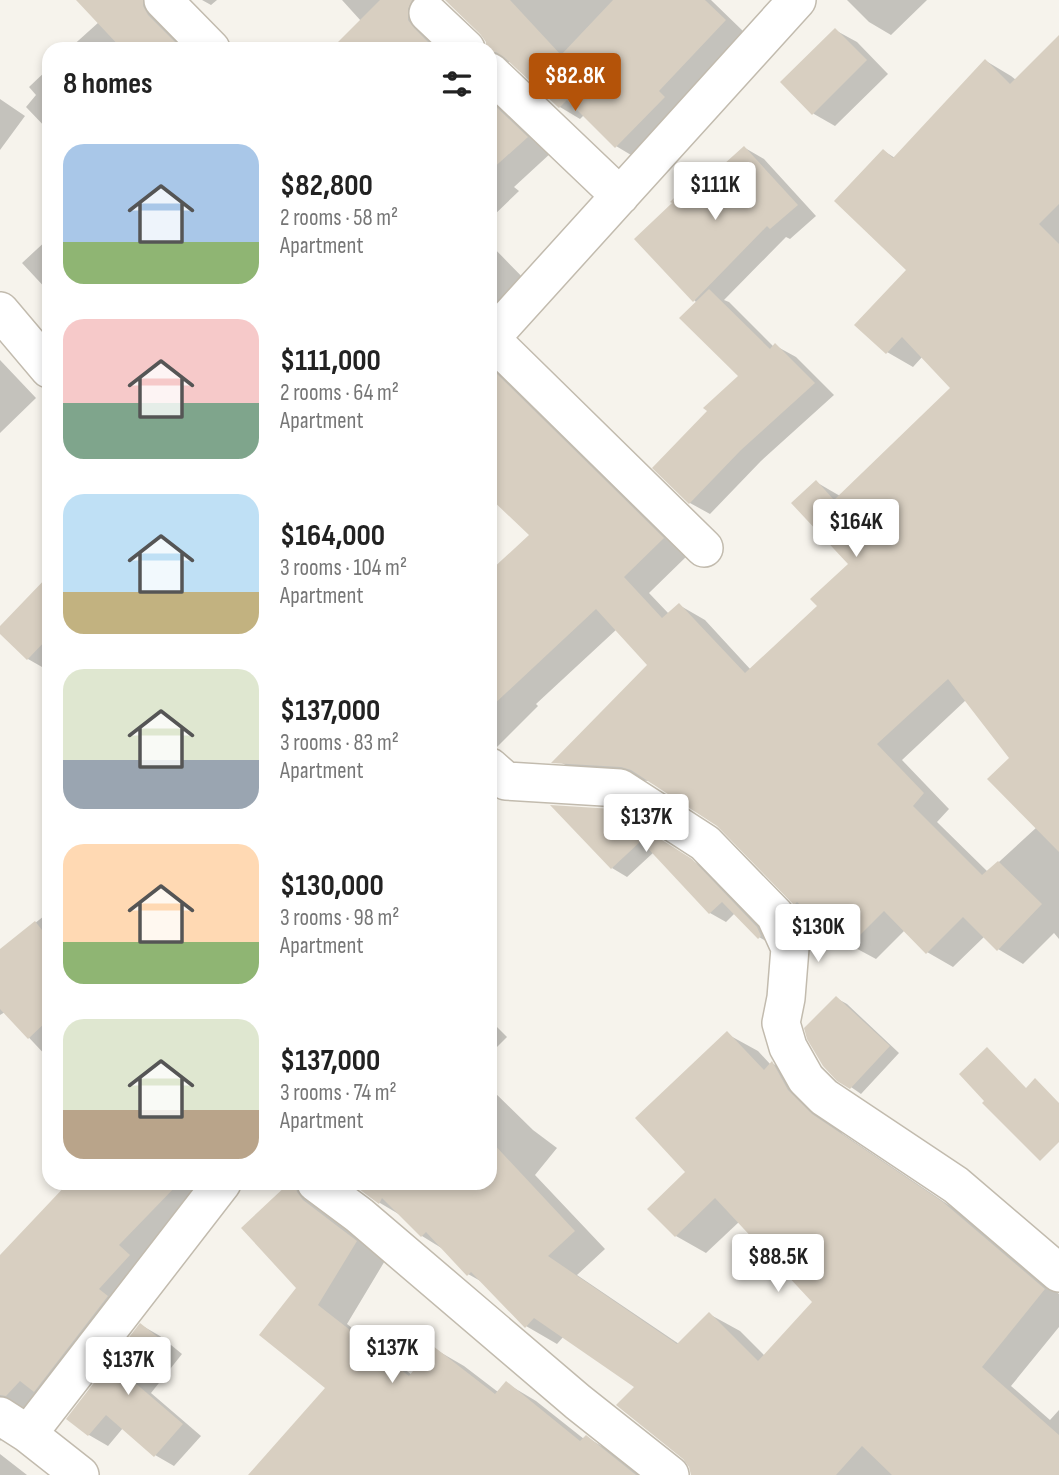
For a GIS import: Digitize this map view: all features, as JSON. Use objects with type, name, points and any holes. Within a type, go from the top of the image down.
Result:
[{"type":"street","points":[[163,0],[204,42]]},
{"type":"street","points":[[497,331],[797,0]]},
{"type":"street","points":[[428,13],[459,42]]},
{"type":"street","points":[[497,79],[620,196]]},
{"type":"street","points":[[0,311],[42,361]]},
{"type":"street","points":[[497,346],[704,548]]},
{"type":"street","points":[[497,784],[620,788],[705,843],[775,915],[790,948],[781,1023],[788,1046],[806,1079],[824,1097],[956,1185],[1059,1273]]},
{"type":"street","points":[[80,1475],[14,1425],[216,1190]]},
{"type":"street","points":[[325,1190],[359,1215],[578,1402],[670,1475]]},
{"type":"building","points":[[76,0],[143,0],[148,15],[175,42],[115,42]]},
{"type":"building","points":[[380,0],[412,0],[408,9],[408,20],[428,42],[338,42]]},
{"type":"building","points":[[445,0],[510,0],[561,55],[613,0],[705,0],[726,20],[659,91],[665,97],[615,148],[567,100],[559,108],[497,53],[497,42],[486,42]]},
{"type":"building","points":[[835,28],[867,60],[812,115],[780,82]]},
{"type":"building","points":[[1059,35],[1059,204],[1039,224],[1059,244],[1059,852],[987,779],[1009,758],[948,679],[877,744],[924,793],[913,806],[982,875],[998,861],[1042,904],[997,951],[963,917],[926,954],[884,911],[849,946],[797,902],[794,905],[717,826],[631,770],[621,767],[551,763],[647,665],[596,609],[497,701],[497,565],[529,535],[497,505],[497,374],[664,538],[624,577],[662,618],[679,603],[745,673],[817,606],[810,599],[848,564],[791,503],[816,480],[834,500],[950,388],[902,337],[886,354],[854,325],[906,270],[834,201],[883,149],[893,158],[985,59],[1010,84]]},
{"type":"building","points":[[497,108],[528,137],[497,165]]},
{"type":"building","points":[[744,146],[798,205],[770,229],[767,226],[693,302],[634,239],[695,177],[702,184]]},
{"type":"building","points":[[709,289],[770,349],[775,343],[815,383],[741,450],[689,504],[652,468],[707,411],[703,408],[738,376],[679,318]]},
{"type":"building","points":[[42,582],[42,644],[27,660],[0,634],[0,626]]},
{"type":"building","points":[[550,805],[613,809],[692,859],[757,927],[761,936],[758,939],[722,902],[709,914],[641,841],[611,869]]},
{"type":"building","points":[[35,921],[42,930],[42,1026],[28,1039],[0,1009],[0,949]]},
{"type":"building","points":[[836,996],[890,1046],[850,1089],[837,1081],[823,1066],[807,1039],[804,1028]]},
{"type":"building","points":[[727,1031],[764,1070],[772,1061],[788,1090],[812,1114],[943,1202],[1045,1289],[982,1367],[1059,1435],[1059,1475],[892,1475],[862,1446],[836,1475],[691,1475],[683,1459],[616,1405],[634,1387],[534,1318],[525,1328],[471,1272],[467,1276],[426,1232],[421,1237],[382,1198],[379,1204],[360,1190],[497,1190],[497,1147],[575,1231],[548,1256],[677,1344],[709,1312],[758,1361],[812,1302],[715,1198],[675,1237],[647,1209],[685,1172],[635,1118]]},
{"type":"building","points":[[987,1047],[1026,1088],[1035,1078],[1059,1103],[1059,1142],[1040,1161],[982,1103],[984,1101],[959,1074]]},
{"type":"building","points":[[61,1190],[172,1190],[119,1245],[130,1255],[99,1289],[108,1296],[34,1392],[20,1381],[6,1396],[0,1395],[0,1255]]},
{"type":"building","points":[[282,1190],[297,1190],[303,1200],[357,1241],[318,1305],[409,1376],[433,1346],[495,1394],[506,1381],[580,1441],[586,1435],[636,1475],[248,1475],[325,1388],[259,1335],[296,1288],[241,1228]]},
{"type":"building","points":[[140,1323],[164,1342],[133,1381],[183,1424],[154,1457],[106,1415],[88,1436],[66,1419]]}]
